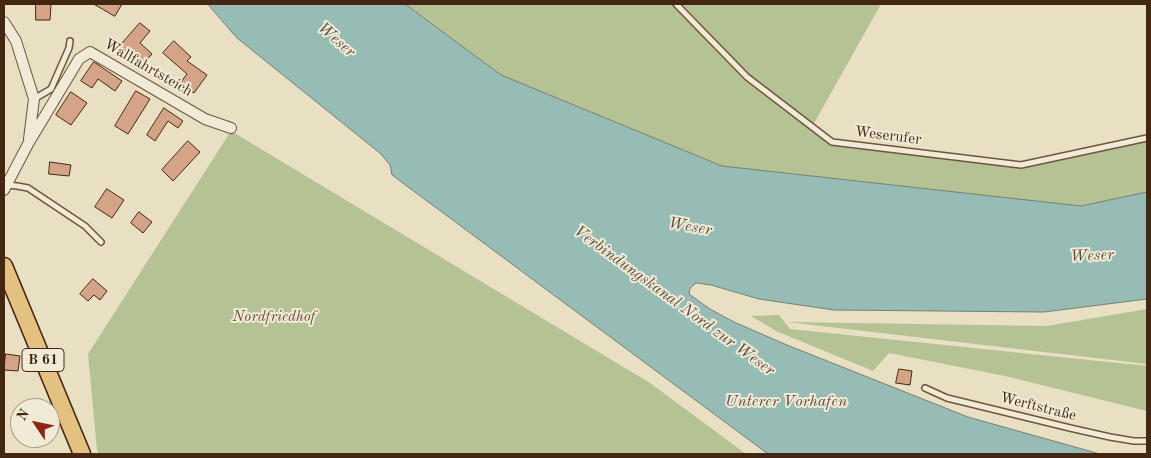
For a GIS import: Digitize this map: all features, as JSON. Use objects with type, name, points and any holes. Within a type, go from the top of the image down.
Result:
[{"type":"main road","name":"B 61","points":[[4,266],[82,454]]},
{"type":"street","points":[[4,22],[16,40],[34,99],[28,144]]},
{"type":"street","name":"Wallfahrtsteich","points":[[5,188],[28,144],[79,59],[90,52],[205,118],[231,128]]},
{"type":"lane","name":"Weserufer","points":[[676,4],[746,77],[832,142],[1021,164],[1147,138]]},
{"type":"lane","points":[[34,99],[51,89],[69,48],[70,41]]},
{"type":"lane","points":[[5,188],[17,186],[28,188],[85,226],[101,242]]},
{"type":"lane","name":"Werftstraße","points":[[925,388],[947,398],[1033,419],[1110,437],[1147,441]]},
{"type":"green space","points":[[405,4],[671,4],[745,81],[831,145],[1022,167],[1147,141],[1147,192],[1081,206],[722,166],[501,75]]},
{"type":"green space","points":[[682,4],[881,4],[813,125],[748,74]]},
{"type":"green space","name":"Nordfriedhof","points":[[231,131],[650,383],[746,454],[99,454],[97,450],[88,354]]},
{"type":"green space","points":[[1147,309],[1147,364],[787,322],[1047,326]]},
{"type":"green space","points":[[779,315],[790,329],[1147,366],[1147,411],[1005,376],[889,353],[873,371],[776,331],[751,316]]},
{"type":"water","points":[[208,4],[405,4],[501,75],[722,166],[1081,206],[1147,192],[1147,299],[1044,312],[834,310],[759,299],[711,285],[696,283],[690,288],[689,294],[710,309],[734,322],[787,345],[968,417],[1100,454],[768,454],[392,175],[390,165],[381,154],[237,38]]},
{"type":"building","points":[[36,4],[51,4],[50,20],[36,20]]},
{"type":"building","points":[[94,4],[122,4],[115,16]]},
{"type":"building","points":[[140,23],[150,31],[140,43],[152,54],[142,65],[120,46]]},
{"type":"building","points":[[174,41],[191,57],[187,61],[207,75],[194,93],[180,83],[187,74],[163,53]]},
{"type":"building","points":[[94,62],[122,81],[115,91],[98,79],[92,88],[81,81]]},
{"type":"building","points":[[136,91],[150,99],[128,134],[115,126]]},
{"type":"building","points":[[71,92],[87,103],[71,125],[56,115]]},
{"type":"building","points":[[164,108],[183,121],[178,128],[168,121],[155,141],[147,135]]},
{"type":"building","points":[[188,141],[200,152],[173,181],[162,170]]},
{"type":"building","points":[[50,162],[71,165],[69,176],[49,174]]},
{"type":"building","points":[[107,189],[124,200],[112,218],[95,207]]},
{"type":"building","points":[[139,212],[152,222],[143,233],[131,223]]},
{"type":"building","points":[[93,279],[107,291],[100,300],[94,295],[88,301],[80,294]]},
{"type":"building","points":[[6,354],[20,356],[18,371],[4,370]]},
{"type":"building","points":[[899,369],[912,371],[910,385],[896,383]]},
{"type":"water label","name":"Weser","points":[[336,40]]},
{"type":"water label","name":"Weser","points":[[690,227]]},
{"type":"water label","name":"Weser","points":[[1092,256]]},
{"type":"water label","name":"Verbindungskanal Nord zur Weser","points":[[674,301]]},
{"type":"water label","name":"Unterer Vorhafen","points":[[786,402]]}]
